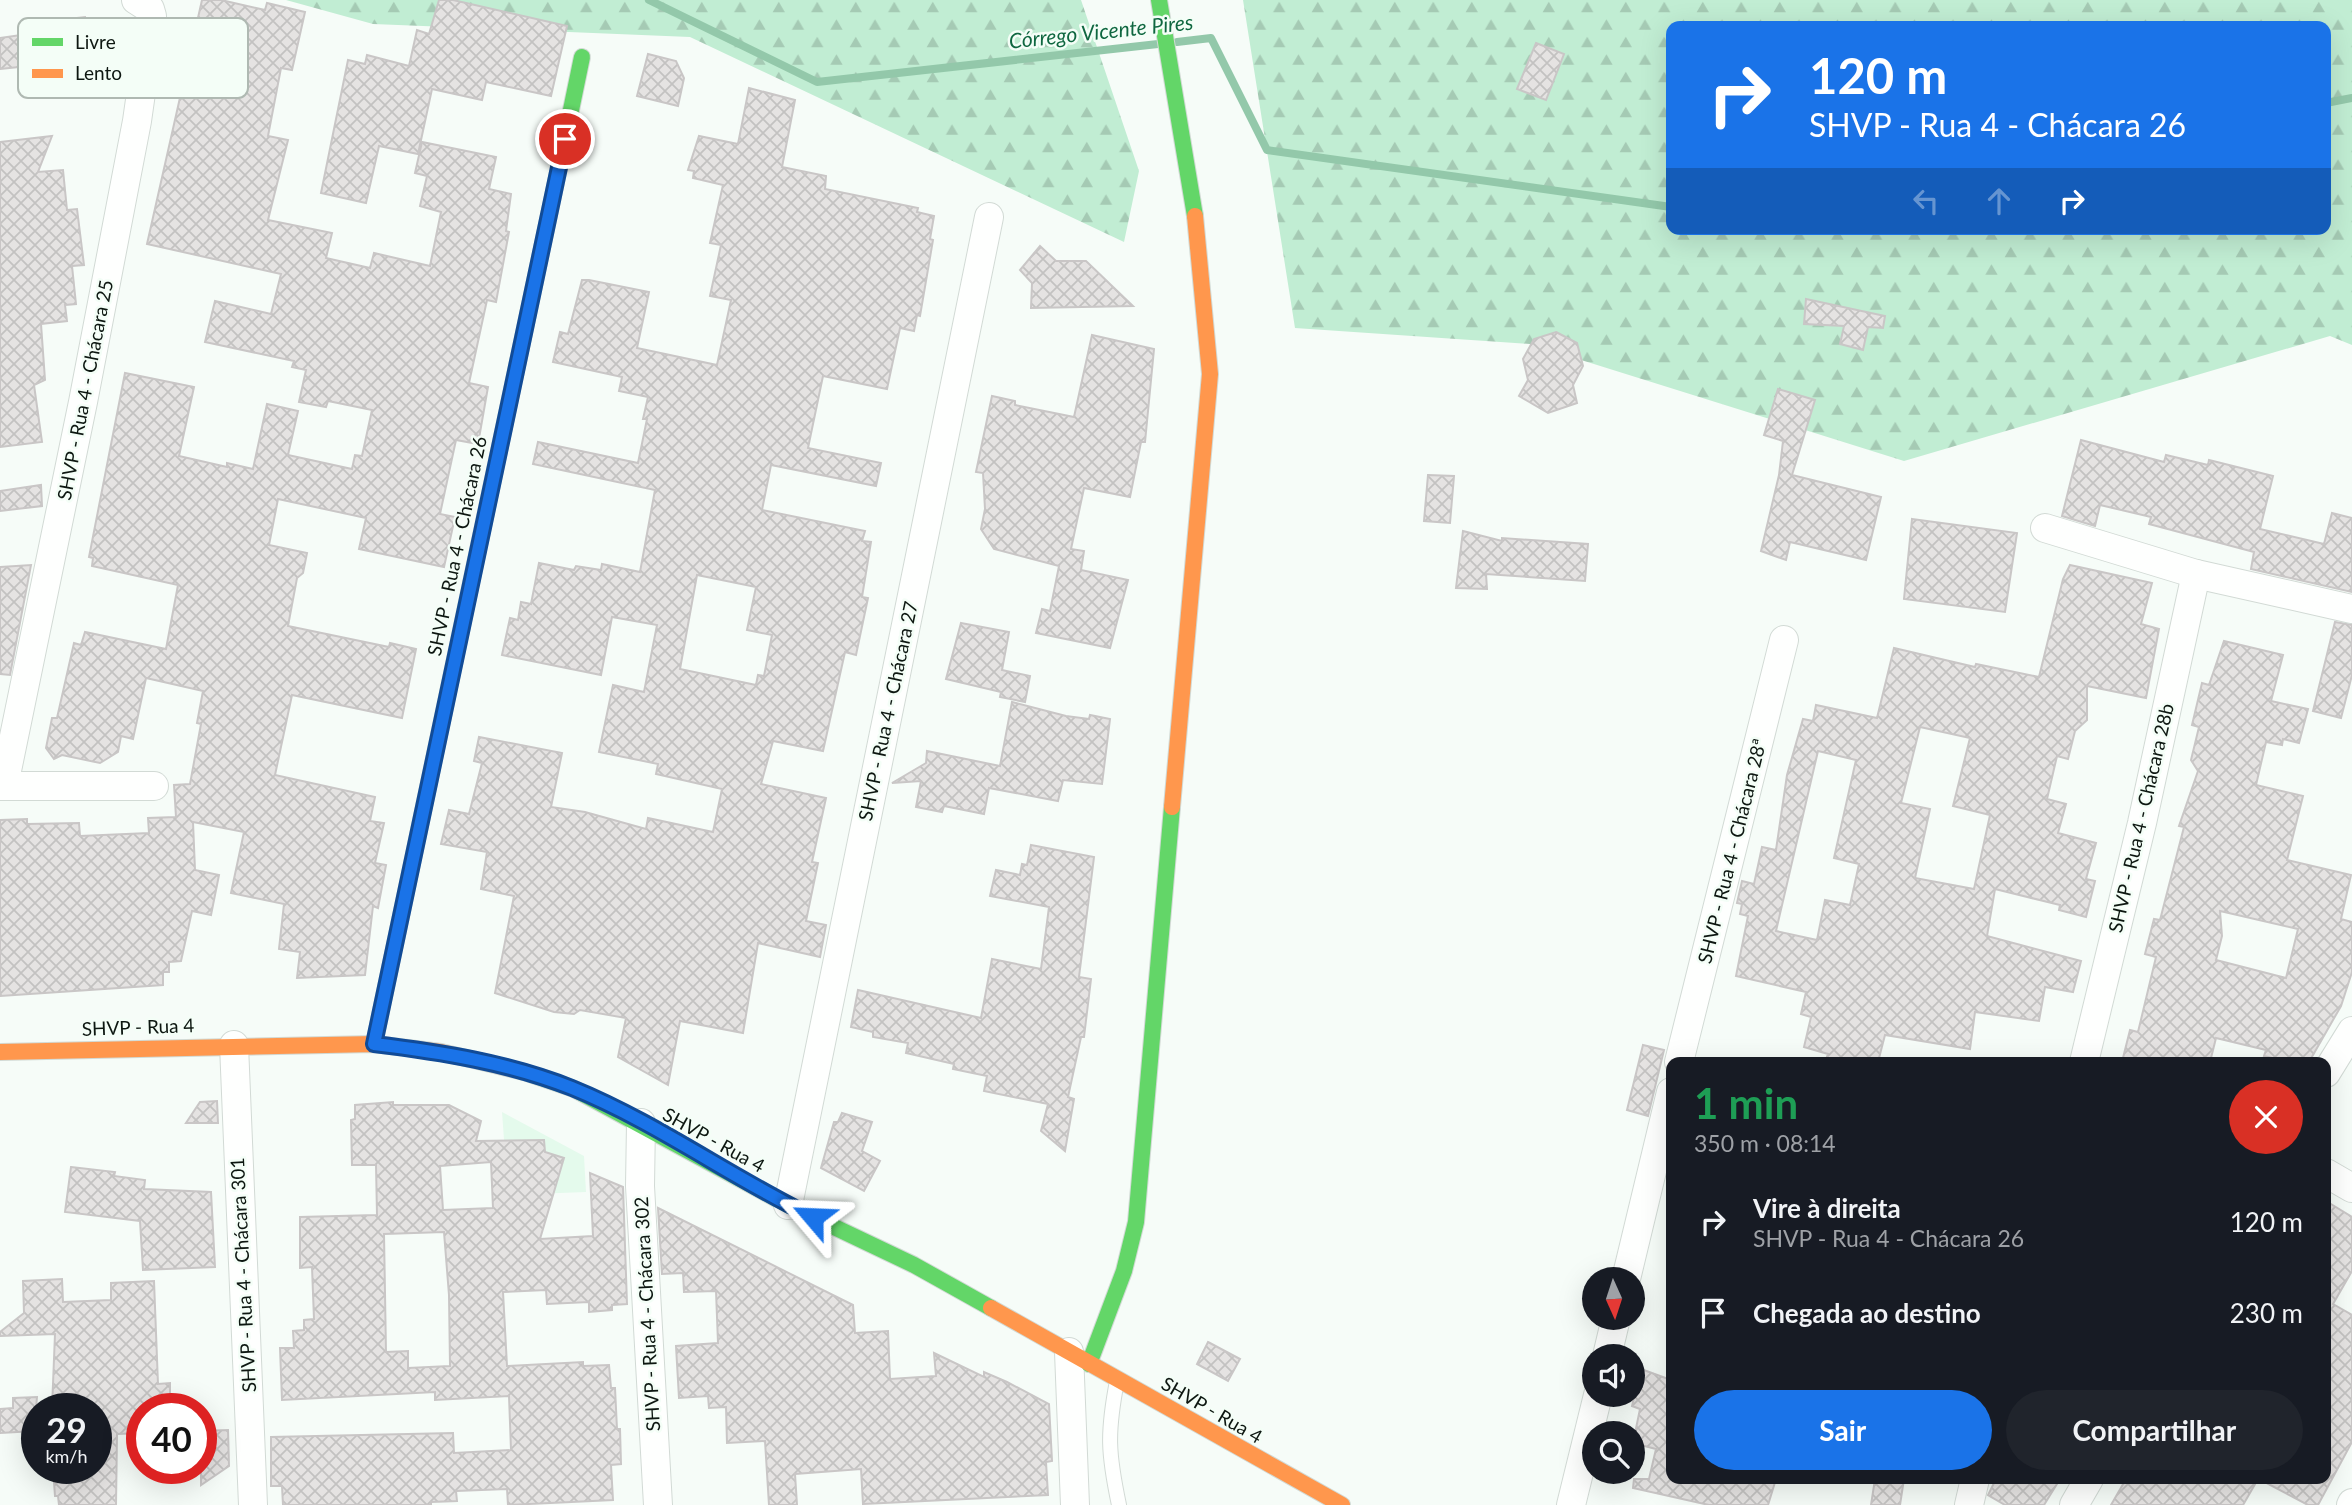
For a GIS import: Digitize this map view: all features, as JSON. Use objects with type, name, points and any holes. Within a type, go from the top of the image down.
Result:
[{"type":"street","name":"SHVP - Rua 4 - Chácara 25","points":[[136,0],[150,9],[152,18]]},
{"type":"street","points":[[1075,1505],[1079,1358],[1124,1271],[1136,1222],[1210,374],[1192,189],[1160,0]]},
{"type":"street","name":"SHVP - Rua 4 - Chácara 26","points":[[374,1044],[582,57]]},
{"type":"street","name":"SHVP - Rua 4 - Chácara 25","points":[[140,98],[83,402],[2,785],[154,786]]},
{"type":"street","name":"SHVP - Rua 4 - Chácara 27","points":[[788,1205],[989,217]]},
{"type":"street","points":[[2045,528],[2196,574],[2352,609]]},
{"type":"street","name":"SHVP - Rua 4 - Chácara 28b","points":[[2085,1057],[2142,823],[2196,574]]},
{"type":"street","name":"SHVP - Rua 4 - Chácara 28ª","points":[[1680,1057],[1784,640]]},
{"type":"street","points":[[2331,1065],[2352,1031]]},
{"type":"street","name":"SHVP - Rua 4","points":[[0,1052],[374,1044],[441,1052],[531,1074],[574,1089],[788,1205],[914,1265],[1342,1505]]},
{"type":"street","name":"SHVP - Rua 4 - Chácara 301","points":[[234,1045],[253,1505]]},
{"type":"street","points":[[1629,1267],[1666,1113]]},
{"type":"street","name":"SHVP - Rua 4 - Chácara 302","points":[[641,1123],[640,1186],[658,1505]]},
{"type":"street","points":[[2331,1176],[2352,1188]]},
{"type":"street","points":[[1571,1505],[1595,1407]]},
{"type":"street","points":[[1969,1505],[1974,1484]]},
{"type":"street","points":[[2074,1505],[2087,1484]]},
{"type":"lane","points":[[1117,1380],[1108,1429],[1110,1463],[1119,1505]]},
{"type":"shaded area","points":[[502,1112],[584,1156],[586,1192],[508,1195]]},
{"type":"green space","points":[[286,0],[1081,0],[1139,171],[1124,242],[690,37],[373,24]]},
{"type":"green space","points":[[1243,0],[2352,0],[2352,345],[2330,336],[1904,461],[1530,344],[1295,328]]},
{"type":"building","points":[[202,0],[221,0],[265,10],[267,3],[305,12],[292,70],[281,68],[268,136],[288,140],[268,220],[332,233],[326,258],[370,268],[374,253],[430,266],[441,212],[420,206],[427,176],[415,173],[422,142],[496,157],[489,189],[511,194],[506,231],[509,232],[496,302],[487,300],[469,383],[488,387],[478,444],[456,440],[440,514],[455,517],[444,567],[359,549],[366,518],[278,499],[269,545],[307,553],[303,573],[297,578],[288,626],[389,647],[390,643],[416,649],[402,718],[292,695],[275,775],[375,797],[370,821],[384,823],[375,863],[386,865],[378,908],[373,906],[365,975],[297,978],[300,952],[279,949],[284,904],[231,893],[244,832],[193,822],[195,870],[219,875],[211,915],[192,911],[181,961],[169,962],[169,972],[163,972],[163,985],[0,996],[0,820],[27,819],[27,824],[79,823],[80,836],[149,833],[148,818],[176,817],[174,785],[190,784],[201,724],[197,723],[203,691],[146,678],[133,739],[121,736],[118,752],[100,763],[62,755],[54,759],[46,748],[52,718],[57,718],[74,643],[81,645],[85,632],[166,649],[178,585],[92,566],[93,558],[89,557],[125,373],[194,387],[179,456],[227,467],[227,463],[253,469],[267,404],[298,411],[288,455],[352,469],[355,455],[362,456],[372,410],[328,401],[326,407],[299,402],[306,370],[292,367],[294,361],[205,342],[215,301],[271,314],[281,274],[147,244],[180,98],[248,98],[248,18],[198,18]]},
{"type":"building","points":[[439,0],[453,0],[567,26],[551,96],[486,82],[482,100],[432,89],[418,154],[379,146],[366,203],[321,193],[348,60],[365,64],[367,55],[409,66],[417,30],[429,34]]},
{"type":"building","points":[[18,35],[18,67],[0,69],[0,38]]},
{"type":"building","points":[[1536,43],[1564,54],[1546,100],[1517,89]]},
{"type":"building","points":[[648,54],[676,61],[684,78],[678,106],[637,96]]},
{"type":"building","points":[[749,88],[795,100],[782,167],[826,176],[825,189],[918,208],[917,212],[934,216],[930,239],[933,240],[920,316],[917,315],[914,331],[900,328],[887,389],[823,376],[808,448],[881,463],[876,486],[771,465],[762,510],[865,531],[862,541],[871,542],[862,597],[868,598],[856,655],[845,652],[823,751],[773,741],[761,784],[826,798],[812,862],[818,863],[806,921],[826,925],[820,957],[758,943],[743,1033],[680,1021],[668,1085],[618,1057],[626,1018],[580,1010],[574,1014],[554,1012],[495,993],[514,896],[481,889],[487,852],[441,844],[449,810],[469,814],[482,763],[474,761],[479,737],[562,753],[551,807],[585,812],[646,829],[648,818],[713,832],[722,789],[656,774],[658,764],[599,752],[613,685],[644,692],[657,625],[612,617],[601,675],[502,655],[510,618],[518,620],[521,602],[531,604],[539,563],[574,570],[576,566],[601,570],[602,564],[640,572],[655,490],[533,464],[538,442],[638,463],[647,419],[643,419],[648,397],[619,391],[622,377],[553,362],[560,332],[568,334],[582,280],[589,280],[649,292],[637,348],[717,365],[731,300],[710,296],[721,245],[710,243],[723,185],[693,178],[694,171],[688,170],[699,136],[738,144]],"holes":[[[697,575],[756,587],[747,630],[772,635],[764,676],[758,675],[756,685],[680,669]]]},
{"type":"building","points":[[52,136],[38,172],[63,170],[67,210],[77,209],[84,265],[72,266],[76,304],[65,305],[67,321],[41,324],[45,380],[34,385],[42,442],[0,447],[0,142]]},
{"type":"building","points":[[1040,246],[1056,261],[1086,261],[1133,306],[1031,308],[1032,283],[1020,270]]},
{"type":"building","points":[[1806,299],[1885,316],[1883,328],[1868,327],[1863,350],[1840,344],[1844,326],[1804,324]]},
{"type":"building","points":[[1556,332],[1577,343],[1583,366],[1573,385],[1577,403],[1548,413],[1519,396],[1528,380],[1523,359],[1534,339]]},
{"type":"building","points":[[1092,335],[1154,349],[1145,442],[1141,442],[1130,497],[1084,488],[1071,549],[1084,551],[1081,570],[1128,580],[1110,648],[1036,633],[1042,609],[1050,611],[1059,566],[994,549],[981,529],[985,509],[983,473],[976,472],[992,396],[1015,401],[1015,405],[1074,417]]},
{"type":"building","points":[[1778,389],[1815,400],[1792,475],[1881,497],[1866,560],[1790,542],[1786,560],[1761,551],[1779,475],[1783,441],[1764,435]]},
{"type":"building","points":[[2081,440],[2164,462],[2166,455],[2208,465],[2209,460],[2273,476],[2260,529],[2324,544],[2332,513],[2352,518],[2352,592],[2251,569],[2254,552],[2149,524],[2151,517],[2100,505],[2095,526],[2062,516]]},
{"type":"building","points":[[1428,475],[1454,476],[1450,523],[1424,521]]},
{"type":"building","points":[[41,485],[42,506],[0,511],[0,491]]},
{"type":"building","points":[[1912,519],[2017,533],[2005,612],[1904,599]]},
{"type":"building","points":[[1463,531],[1502,541],[1502,538],[1588,544],[1585,581],[1486,574],[1487,589],[1456,588]]},
{"type":"building","points":[[31,565],[10,675],[0,674],[0,567]]},
{"type":"building","points":[[2070,565],[2152,583],[2141,624],[2159,629],[2146,698],[2087,686],[2087,720],[2075,731],[2068,759],[2057,756],[2047,799],[2066,804],[2058,833],[2096,843],[2086,879],[2095,881],[2086,917],[2059,910],[2060,905],[1995,889],[1987,936],[2081,961],[2073,992],[2045,987],[2039,1021],[1975,1012],[1970,1049],[1885,1035],[1879,1057],[1827,1057],[1828,1054],[1804,1047],[1811,1017],[1801,1014],[1806,992],[1736,976],[1748,916],[1740,914],[1742,904],[1737,903],[1742,881],[1754,884],[1762,847],[1776,850],[1787,775],[1803,719],[1813,721],[1816,705],[1877,718],[1894,648],[1975,667],[1976,664],[2039,677],[2063,579]],"holes":[[[1920,727],[1970,738],[1953,806],[1990,815],[1974,889],[1915,878],[1930,809],[1901,803]],[[1818,751],[1856,760],[1834,858],[1859,864],[1850,905],[1825,900],[1817,940],[1776,931]]]},
{"type":"building","points":[[2335,622],[2352,625],[2352,675],[2341,718],[2313,711]]},
{"type":"building","points":[[961,623],[1009,632],[1002,670],[1030,676],[1025,702],[1000,697],[1001,692],[946,679]]},
{"type":"building","points":[[2224,641],[2283,655],[2271,701],[2308,709],[2299,743],[2283,739],[2282,745],[2266,742],[2256,785],[2303,796],[2287,860],[2351,875],[2341,919],[2352,922],[2352,972],[2341,1006],[2312,1057],[2268,1057],[2264,1056],[2266,1050],[2216,1038],[2211,1057],[2123,1057],[2130,1030],[2138,1032],[2156,957],[2145,954],[2154,919],[2160,920],[2184,827],[2179,826],[2198,771],[2191,760],[2199,727],[2192,725],[2202,683],[2209,685]],"holes":[[[2220,911],[2298,929],[2286,978],[2216,960],[2222,936]]]},
{"type":"building","points":[[1012,702],[1066,716],[1089,719],[1090,715],[1110,719],[1102,784],[1063,780],[1058,801],[989,788],[984,814],[944,806],[942,812],[916,807],[921,781],[892,783],[926,763],[927,751],[1000,766]]},
{"type":"building","points":[[1031,845],[1094,857],[1079,977],[1091,979],[1084,1037],[1081,1037],[1068,1097],[1074,1099],[1065,1151],[1041,1131],[1048,1104],[984,1091],[987,1076],[953,1069],[954,1064],[906,1053],[908,1043],[873,1037],[873,1032],[851,1027],[858,990],[981,1018],[992,959],[1041,969],[1049,907],[990,896],[996,870],[1020,875],[1022,864],[1027,865]]},
{"type":"building","points":[[1643,1045],[1664,1050],[1648,1116],[1627,1110]]},
{"type":"building","points":[[217,1101],[218,1123],[186,1123],[200,1102]]},
{"type":"building","points":[[393,1102],[393,1105],[449,1105],[481,1121],[476,1141],[544,1140],[545,1152],[564,1158],[540,1239],[593,1236],[590,1173],[623,1187],[627,1304],[612,1305],[612,1310],[589,1312],[589,1302],[547,1304],[546,1290],[503,1292],[507,1366],[583,1362],[583,1366],[609,1365],[611,1388],[615,1388],[617,1429],[620,1429],[621,1464],[611,1465],[613,1500],[508,1505],[507,1489],[456,1491],[457,1501],[431,1502],[431,1505],[283,1505],[282,1486],[271,1486],[271,1437],[453,1433],[454,1453],[511,1450],[509,1396],[435,1400],[435,1392],[282,1400],[280,1348],[294,1348],[293,1331],[304,1330],[304,1320],[314,1319],[312,1267],[300,1268],[300,1217],[377,1215],[376,1165],[352,1165],[351,1120],[355,1119],[355,1105]],"holes":[[[491,1162],[493,1208],[443,1210],[440,1166]],[[444,1232],[449,1295],[450,1366],[408,1368],[408,1351],[386,1352],[384,1234]]]},
{"type":"building","points":[[842,1113],[872,1122],[862,1151],[880,1161],[864,1191],[821,1168],[834,1122],[838,1122]]},
{"type":"building","points":[[71,1167],[115,1172],[114,1176],[145,1180],[144,1189],[211,1192],[215,1267],[143,1270],[140,1221],[65,1212]]},
{"type":"building","points":[[2331,1204],[2352,1217],[2352,1271],[2333,1304],[2352,1315],[2352,1442],[2331,1481]]},
{"type":"building","points":[[658,1208],[853,1305],[855,1333],[888,1331],[890,1379],[936,1376],[934,1353],[984,1377],[984,1372],[1007,1382],[1049,1404],[1052,1461],[1046,1462],[1048,1495],[863,1504],[861,1469],[795,1474],[797,1505],[769,1505],[765,1441],[727,1443],[726,1407],[709,1408],[708,1396],[679,1398],[676,1346],[718,1343],[716,1291],[684,1292],[683,1273],[662,1274]]},
{"type":"building","points":[[62,1279],[63,1302],[111,1300],[111,1283],[154,1281],[158,1384],[170,1383],[170,1393],[126,1393],[126,1434],[117,1434],[116,1505],[59,1505],[58,1496],[55,1496],[54,1484],[112,1484],[112,1393],[53,1393],[55,1334],[0,1336],[0,1332],[24,1313],[23,1281]]},
{"type":"building","points":[[1208,1342],[1240,1359],[1228,1381],[1197,1364]]},
{"type":"building","points":[[1645,1370],[1666,1378],[1666,1484],[1774,1484],[1768,1505],[1709,1505],[1633,1488],[1633,1484],[1645,1484],[1645,1479],[1649,1479],[1656,1449],[1645,1446],[1645,1421],[1638,1421],[1640,1409],[1635,1407],[1645,1407]]},
{"type":"building","points":[[13,1398],[21,1398],[21,1432],[0,1433],[0,1409],[13,1408]]},
{"type":"building","points":[[217,1430],[228,1430],[229,1466],[217,1474]]},
{"type":"building","points":[[1874,1484],[1903,1484],[1900,1505],[1871,1505]]},
{"type":"building","points":[[1994,1484],[2057,1484],[2044,1505],[2005,1505],[1988,1495]]},
{"type":"building","points":[[2123,1484],[2255,1484],[2243,1505],[2111,1505]]},
{"type":"building","points":[[2268,1484],[2329,1484],[2318,1505],[2308,1505]]},
{"type":"waterway","name":"Córrego Vicente Pires","points":[[649,0],[817,82],[1158,44]]},
{"type":"waterway","name":"Córrego Vicente Pires","points":[[1177,42],[1211,38],[1267,150],[1666,206]]},
{"type":"waterway","name":"Córrego Vicente Pires","points":[[2331,102],[2352,98]]},
{"type":"traffic: fast","points":[[1159,0],[1195,216]]},
{"type":"traffic: fast","points":[[560,163],[582,57]]},
{"type":"traffic: fast","points":[[374,1044],[471,583]]},
{"type":"traffic: fast","points":[[1089,1364],[1124,1271],[1136,1222],[1172,807]]},
{"type":"traffic: fast","points":[[524,1072],[574,1089],[788,1205],[914,1265],[991,1308]]},
{"type":"traffic: slow","points":[[471,583],[560,163]]},
{"type":"traffic: slow","points":[[1172,807],[1210,374],[1195,216]]},
{"type":"traffic: slow","points":[[0,1052],[374,1044],[441,1052],[524,1072]]},
{"type":"traffic: slow","points":[[991,1308],[1342,1505]]},
{"type":"route","points":[[565,139],[374,1044],[441,1052],[531,1074],[574,1089],[813,1217]]}]
